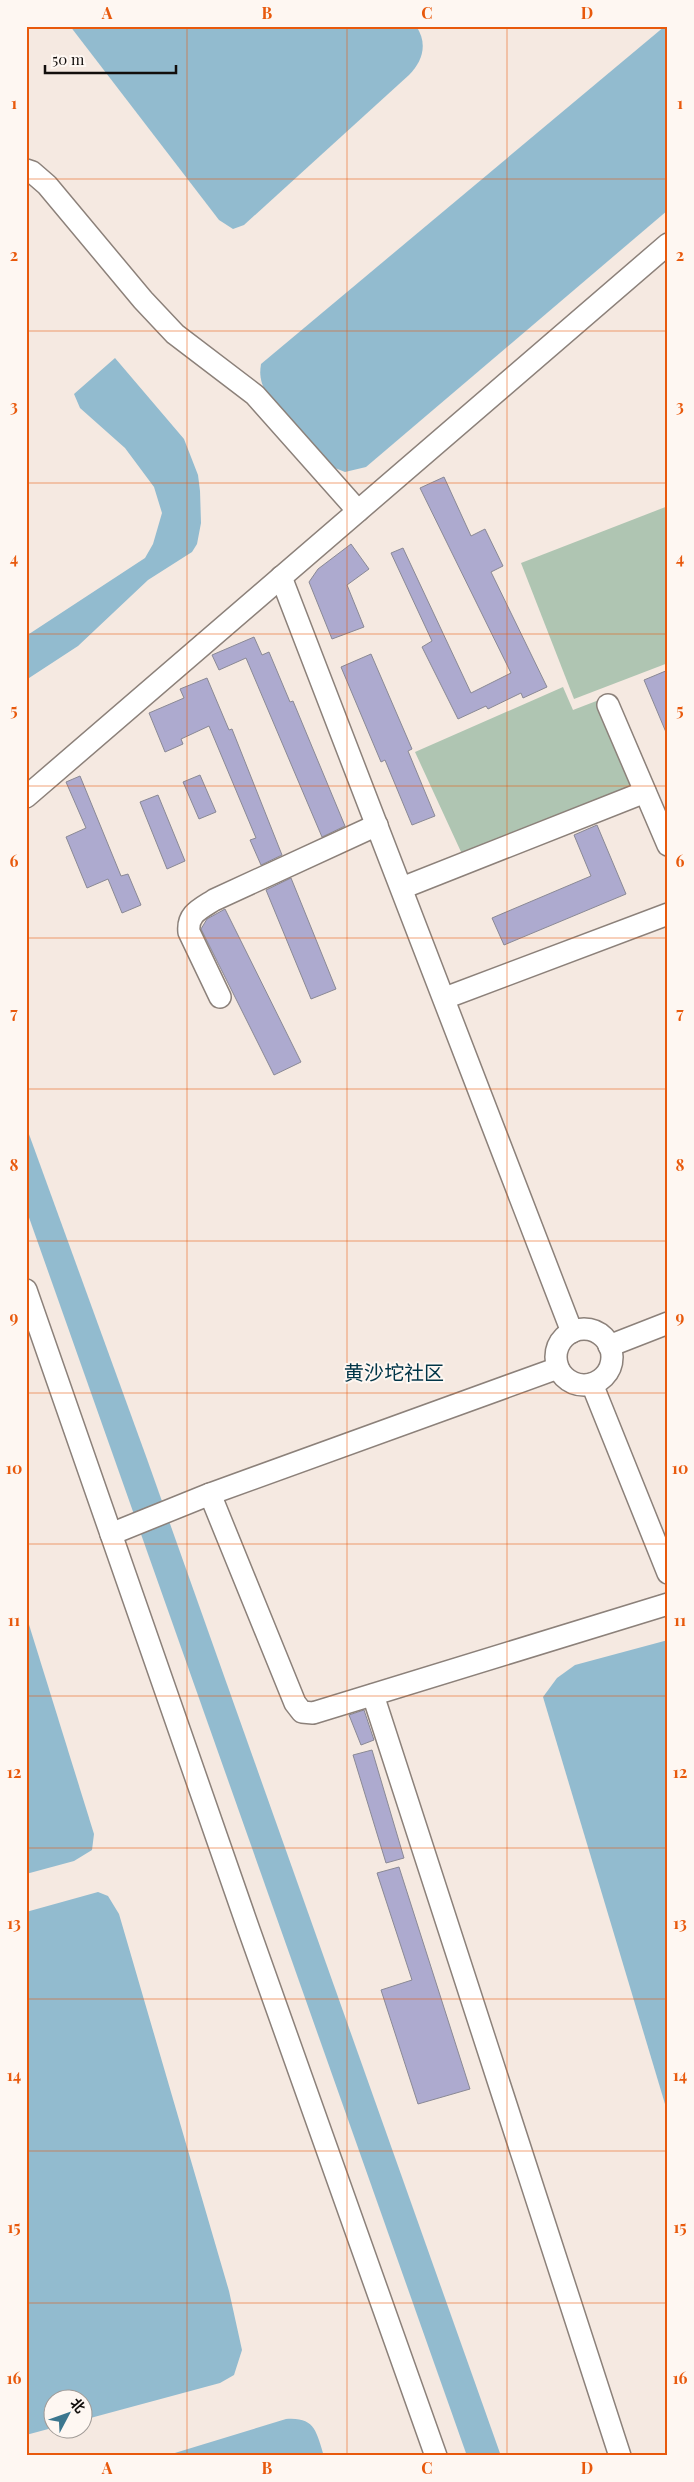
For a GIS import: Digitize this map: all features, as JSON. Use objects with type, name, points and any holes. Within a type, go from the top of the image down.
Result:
[{"type":"street","points":[[26,170],[47,185],[143,300],[175,334],[255,395],[358,511]]},
{"type":"street","points":[[26,797],[668,244]]},
{"type":"street","points":[[281,577],[572,1332]]},
{"type":"street","points":[[608,705],[668,845]]},
{"type":"street","points":[[402,888],[645,792]]},
{"type":"street","points":[[220,997],[189,932],[188,923],[196,911],[377,825]]},
{"type":"street","points":[[444,998],[668,914]]},
{"type":"street","points":[[26,1290],[436,2456]]},
{"type":"street","points":[[610,1346],[668,1323]]},
{"type":"street","points":[[586,1329],[593,1331],[606,1340],[610,1346],[611,1362],[609,1369],[599,1381],[592,1384],[576,1384],[562,1375],[558,1368],[556,1351],[559,1343],[572,1332],[586,1329]]},
{"type":"street","points":[[111,1534],[210,1494],[558,1368]]},
{"type":"street","points":[[592,1384],[668,1573]]},
{"type":"street","points":[[210,1494],[294,1703],[302,1712],[313,1714],[668,1604]]},
{"type":"street","points":[[373,1695],[620,2456]]},
{"type":"green space","points":[[668,506],[668,663],[574,699],[521,563]]},
{"type":"green space","points":[[563,687],[573,710],[599,700],[632,785],[623,791],[462,854],[415,752]]},
{"type":"water","points":[[70,26],[416,26],[420,32],[423,45],[421,58],[409,75],[244,225],[233,229],[219,220]]},
{"type":"water","points":[[665,26],[668,26],[668,210],[366,467],[345,472],[335,468],[267,394],[261,380],[261,364]]},
{"type":"water","points":[[115,358],[184,439],[198,475],[200,491],[201,523],[197,544],[192,552],[148,580],[78,646],[26,680],[26,636],[145,558],[153,544],[162,513],[154,487],[125,448],[80,408],[74,394]]},
{"type":"water","points":[[26,1126],[147,1459],[501,2456],[467,2456],[26,1209]]},
{"type":"water","points":[[26,1615],[94,1834],[92,1850],[74,1861],[26,1874]]},
{"type":"water","points":[[668,1640],[668,2114],[543,1697],[557,1678],[575,1665]]},
{"type":"water","points":[[98,1892],[108,1896],[119,1914],[229,2291],[242,2350],[234,2375],[220,2383],[92,2418],[92,2390],[42,2390],[42,2431],[26,2435],[26,1912]]},
{"type":"water","points":[[286,2419],[303,2420],[309,2423],[319,2439],[324,2456],[165,2456]]},
{"type":"building","points":[[444,477],[471,536],[485,529],[503,566],[491,572],[547,687],[523,698],[521,693],[488,709],[486,706],[458,719],[422,647],[432,641],[391,553],[403,548],[471,693],[511,673],[420,488]]},
{"type":"building","points":[[351,544],[369,569],[347,585],[364,627],[332,639],[309,582],[318,569]]},
{"type":"building","points":[[254,637],[262,655],[269,652],[290,702],[293,701],[345,826],[322,837],[246,658],[219,670],[212,655]]},
{"type":"building","points":[[371,654],[412,749],[408,751],[435,816],[412,825],[385,760],[381,762],[341,667]]},
{"type":"building","points":[[668,670],[668,737],[644,680]]},
{"type":"building","points":[[207,678],[229,730],[232,729],[282,855],[261,865],[250,840],[256,838],[209,726],[181,739],[183,744],[165,752],[149,713],[184,698],[180,689]]},
{"type":"building","points":[[200,775],[216,812],[199,819],[183,782]]},
{"type":"building","points":[[80,776],[121,876],[128,874],[141,905],[122,913],[108,879],[87,888],[66,837],[86,828],[66,782]]},
{"type":"building","points":[[158,795],[185,861],[167,869],[140,802]]},
{"type":"building","points":[[597,825],[626,894],[504,945],[492,918],[591,876],[574,835]]},
{"type":"building","points":[[291,878],[336,989],[311,999],[266,890]]},
{"type":"building","points":[[225,909],[301,1062],[274,1075],[201,929],[207,919]]},
{"type":"building","points":[[364,1710],[374,1740],[361,1745],[349,1715]]},
{"type":"building","points":[[372,1750],[404,1858],[386,1863],[353,1755]]},
{"type":"building","points":[[399,1867],[470,2089],[418,2104],[381,1990],[412,1980],[377,1873]]},
{"type":"district","name":"黄沙坨社区","points":[[394,1373]]}]
